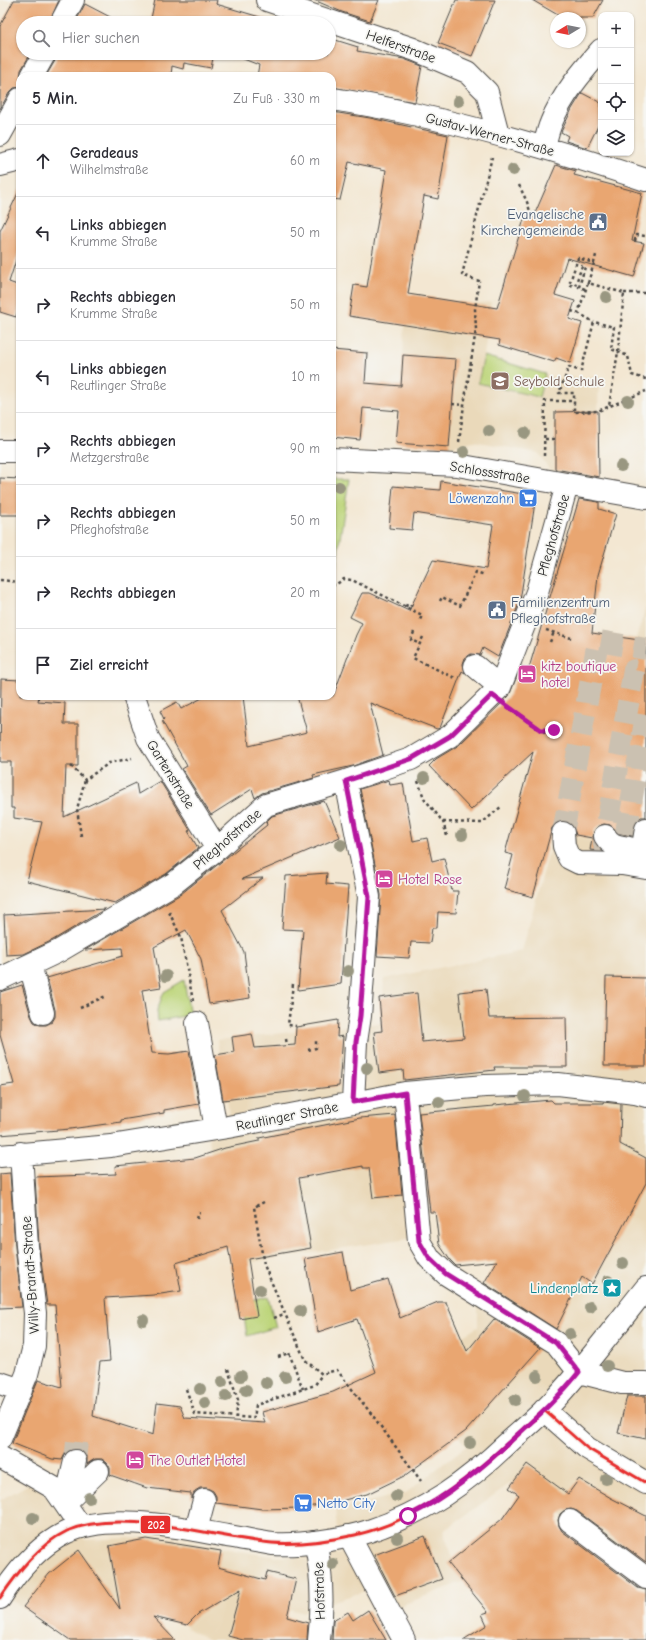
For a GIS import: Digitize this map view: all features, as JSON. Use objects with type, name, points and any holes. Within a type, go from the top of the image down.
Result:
[{"type":"street","points":[[65,16],[74,0]]},
{"type":"street","name":"Helferstraße","points":[[267,0],[315,16]]},
{"type":"street","name":"Helferstraße","points":[[336,23],[413,49],[467,72],[487,92],[498,134]]},
{"type":"street","points":[[544,147],[551,122],[564,99],[579,75],[598,53]]},
{"type":"street","points":[[34,72],[41,60]]},
{"type":"street","name":"Gustav-Werner-Straße","points":[[336,99],[372,104],[498,134],[544,147],[646,180]]},
{"type":"street","points":[[0,135],[16,106]]},
{"type":"street","points":[[0,165],[16,161]]},
{"type":"street","points":[[0,451],[16,451]]},
{"type":"street","name":"Schlossstraße","points":[[336,459],[457,465],[646,498]]},
{"type":"street","name":"Pfleghofstraße","points":[[0,979],[65,948],[159,894],[217,848],[266,806],[411,759],[450,736],[496,691],[537,592],[567,485]]},
{"type":"street","points":[[475,666],[496,691]]},
{"type":"street","name":"Gartenstraße","points":[[135,700],[148,738],[217,848]]},
{"type":"street","points":[[346,781],[369,897],[360,1016],[356,1042],[353,1102]]},
{"type":"street","points":[[563,833],[564,846],[569,858],[578,862],[643,846],[646,829]]},
{"type":"street","points":[[622,850],[646,868]]},
{"type":"street","points":[[30,965],[43,1013]]},
{"type":"street","points":[[197,1023],[216,1129]]},
{"type":"street","name":"Reutlinger Straße","points":[[10,1154],[111,1146],[216,1129],[405,1093],[485,1086],[558,1084],[635,1093],[646,1096]]},
{"type":"street","points":[[405,1093],[419,1241],[429,1258],[446,1274],[556,1343],[579,1372],[622,1384],[646,1383]]},
{"type":"street","name":"Willy-Brandt-Straße","points":[[0,1440],[27,1374],[34,1346],[35,1313],[27,1246],[10,1154]]},
{"type":"street","points":[[0,1598],[18,1571],[29,1559],[52,1540],[81,1527],[126,1522],[152,1523],[274,1544],[315,1542],[349,1536],[367,1532],[408,1516],[435,1502],[482,1468],[544,1410],[579,1372],[646,1288]]},
{"type":"street","points":[[0,1383],[21,1390]]},
{"type":"street","points":[[544,1410],[588,1448],[646,1483]]},
{"type":"street","points":[[0,1457],[54,1488],[81,1527]]},
{"type":"street","points":[[65,1503],[75,1461]]},
{"type":"street","points":[[65,1503],[98,1471]]},
{"type":"street","points":[[196,1530],[204,1500]]},
{"type":"street","points":[[570,1521],[646,1578]]},
{"type":"street","points":[[349,1536],[404,1640]]},
{"type":"street","name":"Hofstraße","points":[[315,1542],[320,1562],[323,1607],[319,1640]]},
{"type":"path","points":[[457,465],[464,404],[476,330],[475,310],[479,281],[462,275],[498,134]]},
{"type":"path","points":[[519,185],[531,214],[543,218],[542,221]]},
{"type":"path","points":[[635,241],[636,235],[646,236]]},
{"type":"path","points":[[578,313],[596,255]]},
{"type":"path","points":[[586,289],[578,287],[585,267],[582,266],[575,286],[569,284],[578,258],[594,263]]},
{"type":"path","points":[[588,283],[624,293],[646,293]]},
{"type":"path","points":[[609,406],[618,352],[624,293]]},
{"type":"path","points":[[571,311],[578,313],[594,322],[614,327],[611,349],[628,356],[632,375],[646,379]]},
{"type":"path","points":[[594,322],[581,371],[569,367],[560,393],[574,393],[574,412],[598,411],[646,391]]},
{"type":"path","points":[[574,400],[574,412]]},
{"type":"path","points":[[543,481],[545,401],[574,400]]},
{"type":"path","points":[[452,404],[464,404]]},
{"type":"path","points":[[545,439],[555,439]]},
{"type":"path","points":[[440,600],[442,597],[460,606],[476,572],[485,575]]},
{"type":"path","points":[[336,584],[344,579],[352,580],[422,615],[420,620]]},
{"type":"path","points":[[0,580],[16,582]]},
{"type":"path","points":[[406,607],[407,604],[413,606]]},
{"type":"path","points":[[414,632],[411,640],[420,644]]},
{"type":"path","points":[[550,642],[554,632]]},
{"type":"path","points":[[423,637],[413,658],[456,678]]},
{"type":"path","points":[[496,691],[541,730],[553,736]]},
{"type":"path","points":[[541,730],[554,730]]},
{"type":"path","points":[[81,836],[77,809],[85,780],[109,763],[134,757],[148,738]]},
{"type":"path","points":[[411,759],[424,798],[443,822],[447,836]]},
{"type":"path","points":[[71,766],[85,780]]},
{"type":"path","points":[[443,822],[482,823],[502,806]]},
{"type":"path","points":[[159,894],[181,937],[197,1023]]},
{"type":"path","points":[[292,984],[288,1025],[296,1026]]},
{"type":"path","points":[[80,1008],[106,996]]},
{"type":"path","points":[[286,1039],[287,1045]]},
{"type":"path","points":[[308,1050],[316,1048],[316,1040]]},
{"type":"path","points":[[264,1202],[254,1207],[264,1265],[305,1360],[322,1374]]},
{"type":"path","points":[[197,1219],[199,1212]]},
{"type":"path","points":[[274,1318],[284,1314]]},
{"type":"path","points":[[278,1357],[289,1353],[303,1389]]},
{"type":"path","points":[[228,1369],[238,1400],[236,1417]]},
{"type":"path","points":[[186,1389],[195,1414],[254,1418],[256,1405],[315,1385],[322,1374],[337,1370],[378,1421],[435,1502]]},
{"type":"shaded area","name":"Seybold Schule","points":[[354,285],[472,304],[491,302],[484,356],[557,378],[599,377],[599,478],[556,479],[538,453],[473,441],[449,447],[399,412],[388,410],[390,385],[401,385],[405,325],[349,316]]},
{"type":"shaded area","points":[[646,607],[646,1563],[571,1520],[515,1480],[443,1531],[462,1582],[397,1607],[386,1584],[301,1612],[284,1608],[275,1640],[209,1640],[189,1629],[150,1591],[74,1640],[0,1593],[0,1500],[33,1482],[69,1517],[85,1540],[158,1537],[276,1557],[340,1554],[335,1510],[406,1493],[466,1446],[416,1383],[433,1354],[478,1327],[478,1294],[493,1267],[497,1246],[495,1157],[423,1163],[428,1235],[234,1265],[208,1132],[232,1128],[217,1040],[382,1023],[384,979],[522,951],[576,752],[576,629],[636,638]]},
{"type":"green space","points":[[484,356],[545,374],[539,397],[478,383]]},
{"type":"green space","points":[[336,479],[349,479],[336,565]]},
{"type":"green space","points":[[184,980],[190,1015],[158,1021],[157,1010],[164,992]]},
{"type":"green space","points":[[268,1297],[276,1327],[247,1336],[242,1303]]},
{"type":"building","points":[[14,0],[59,0],[52,16],[16,16],[16,60],[27,60],[21,72],[16,72],[16,88],[9,93],[0,109],[0,26]]},
{"type":"building","points":[[155,0],[217,0],[216,4],[256,16],[152,16]]},
{"type":"building","points":[[314,0],[379,0],[370,21],[342,12]]},
{"type":"building","points":[[456,0],[495,0],[472,56],[438,43]]},
{"type":"building","points":[[532,0],[603,0],[593,18],[586,18],[586,12],[553,12]]},
{"type":"building","points":[[85,4],[108,16],[79,16]]},
{"type":"building","points":[[336,40],[358,47],[357,51],[404,59],[422,66],[415,102],[336,88],[336,72],[258,72],[259,65],[246,60],[336,60]]},
{"type":"building","points":[[55,60],[213,60],[211,68],[184,63],[183,69],[172,66],[171,72],[48,72]]},
{"type":"building","points":[[582,93],[598,101],[598,126],[587,148],[566,141],[568,136],[561,132],[572,109]]},
{"type":"building","points":[[336,113],[370,118],[448,135],[438,199],[424,196],[408,294],[497,308],[525,216],[533,218],[556,165],[576,171],[574,175],[642,193],[632,241],[644,243],[634,277],[567,258],[555,295],[575,301],[569,319],[582,323],[570,363],[556,358],[554,362],[499,345],[500,340],[349,316],[354,285],[367,287],[386,170],[349,162],[340,200],[336,200]]},
{"type":"building","points":[[16,197],[16,260],[9,282],[16,285],[16,317],[0,312],[0,231]]},
{"type":"building","points":[[336,350],[367,353],[365,383],[401,386],[403,355],[456,359],[449,447],[396,443],[399,411],[363,408],[360,440],[336,437]]},
{"type":"building","points":[[598,411],[599,477],[555,469],[555,412]]},
{"type":"building","points":[[0,478],[16,479],[16,515],[0,515]]},
{"type":"building","points":[[441,481],[536,496],[520,601],[498,657],[483,648],[480,655],[471,654],[465,658],[463,664],[465,673],[462,671],[440,728],[437,729],[370,703],[383,755],[353,766],[313,775],[314,778],[262,793],[255,798],[252,789],[211,815],[182,769],[187,766],[162,721],[164,719],[160,711],[177,702],[181,709],[198,700],[243,700],[249,746],[307,732],[298,700],[336,700],[336,688],[362,623],[350,617],[362,593],[370,593],[409,611],[433,560],[486,569],[493,525],[414,513],[412,530],[389,528],[393,486],[440,490]]},
{"type":"building","points":[[579,499],[599,502],[599,509],[616,514],[598,575],[592,633],[646,641],[646,817],[641,817],[636,821],[632,836],[619,833],[610,825],[604,824],[598,826],[594,831],[593,837],[595,843],[601,851],[590,850],[592,838],[576,835],[573,826],[569,822],[562,821],[556,823],[552,828],[533,897],[504,889],[513,855],[505,853],[533,752],[471,810],[429,766],[436,759],[459,745],[509,696],[521,666],[529,668]]},
{"type":"building","points":[[1,679],[16,680],[16,700],[38,700],[65,703],[64,724],[78,724],[78,766],[66,766],[64,817],[136,783],[138,794],[160,781],[190,830],[188,831],[198,848],[166,874],[115,903],[27,881],[42,822],[14,818],[14,808],[11,808],[11,762],[0,762]]},
{"type":"building","points":[[389,780],[390,785],[403,783],[413,841],[427,838],[432,861],[444,858],[452,891],[458,891],[456,913],[438,912],[437,928],[432,928],[430,943],[411,942],[409,958],[377,956],[381,895],[360,789]]},
{"type":"building","points":[[324,801],[340,837],[242,879],[263,878],[222,910],[244,952],[250,998],[209,1004],[201,959],[186,930],[154,947],[161,987],[142,990],[152,1053],[169,1054],[189,1051],[199,1104],[164,1110],[164,1113],[121,1120],[121,1122],[70,1129],[0,1135],[0,1086],[14,1084],[0,1035],[0,992],[22,985],[34,1022],[40,1025],[46,1025],[52,1022],[55,1017],[55,1010],[47,978],[123,956],[122,948],[85,950],[181,894],[267,825],[266,822],[272,816]]},
{"type":"building","points":[[327,873],[326,884],[348,886],[341,984],[298,990],[303,930],[282,929],[286,876]]},
{"type":"building","points":[[105,909],[53,940],[24,954],[6,955],[4,915]]},
{"type":"building","points":[[606,977],[646,978],[646,1066],[604,1066]]},
{"type":"building","points":[[486,989],[489,1018],[566,1017],[567,1067],[494,1067],[495,1070],[404,1080],[403,1070],[379,1073],[374,1032],[382,1031],[379,998],[417,993],[422,1042],[464,1038],[459,992]]},
{"type":"building","points":[[338,1020],[337,1037],[343,1036],[339,1086],[223,1100],[215,1055],[234,1052],[232,1037],[252,1034],[255,1048],[295,1045],[296,1027]]},
{"type":"building","points":[[551,1100],[554,1103],[603,1102],[621,1104],[620,1144],[646,1158],[646,1183],[592,1284],[582,1277],[556,1329],[484,1283],[497,1261],[455,1265],[439,1244],[435,1212],[430,1212],[419,1113]]},
{"type":"building","points":[[395,1115],[402,1195],[373,1198],[369,1168],[363,1168],[363,1166],[299,1178],[311,1248],[248,1259],[257,1316],[240,1319],[228,1247],[176,1263],[181,1291],[154,1295],[105,1298],[110,1361],[100,1362],[93,1416],[153,1435],[157,1403],[180,1406],[185,1418],[265,1423],[262,1412],[333,1392],[376,1372],[357,1319],[318,1332],[305,1259],[343,1252],[350,1290],[388,1279],[400,1318],[438,1302],[446,1302],[467,1351],[494,1319],[540,1348],[466,1431],[404,1476],[367,1494],[333,1503],[300,1508],[262,1509],[216,1503],[216,1496],[213,1491],[207,1488],[200,1488],[195,1491],[191,1499],[191,1493],[147,1488],[110,1475],[110,1468],[107,1463],[102,1459],[95,1459],[87,1464],[87,1457],[78,1449],[72,1449],[66,1452],[62,1460],[52,1459],[12,1443],[38,1380],[62,1387],[55,1305],[47,1305],[39,1245],[35,1177],[116,1174],[115,1166],[195,1158],[225,1148],[259,1141],[259,1138],[360,1118]]},
{"type":"building","points":[[10,1173],[15,1247],[22,1307],[0,1308],[0,1174]]},
{"type":"building","points":[[627,1396],[646,1396],[646,1439],[618,1433]]},
{"type":"building","points":[[527,1464],[568,1494],[579,1479],[646,1516],[646,1562],[577,1511],[571,1509],[565,1510],[560,1514],[558,1520],[562,1531],[638,1588],[646,1590],[646,1640],[463,1640],[487,1625],[482,1614],[488,1612],[448,1563],[502,1519],[519,1495],[509,1488]]},
{"type":"building","points":[[425,1536],[442,1579],[395,1596],[374,1555]]},
{"type":"building","points":[[146,1539],[221,1551],[218,1567],[265,1580],[267,1572],[296,1579],[287,1617],[308,1623],[307,1640],[243,1640],[228,1636],[241,1589],[198,1614],[187,1625],[153,1617],[175,1640],[70,1640],[23,1607],[49,1574],[79,1550],[120,1609],[109,1546]]},
{"type":"building","points":[[368,1610],[386,1640],[332,1640],[333,1621],[348,1612],[353,1620]]},
{"type":"tunnel","points":[[563,833],[598,641],[646,649]]},
{"type":"tunnel","points":[[606,853],[604,844],[605,836],[634,670],[646,672]]},
{"type":"tunnel","points":[[646,715],[625,838],[629,848],[646,851]]},
{"type":"tunnel","points":[[75,1461],[77,1442]]},
{"type":"transit line","name":"202","points":[[0,1598],[21,1569],[38,1551],[67,1531],[89,1524],[114,1522],[141,1523],[272,1543],[303,1543],[335,1539],[383,1527],[434,1501],[457,1485],[502,1449],[544,1410],[587,1448],[646,1483]]},
{"type":"place","name":"Evangelische Kirchengemeinde","points":[[598,222]]},
{"type":"place","name":"Seybold Schule","points":[[500,381]]},
{"type":"place","name":"Löwenzahn","points":[[528,498]]},
{"type":"place","name":"Familienzentrum Pfleghofstraße","points":[[497,610]]},
{"type":"place","name":"kitz boutique hotel","points":[[527,674]]},
{"type":"place","name":"Hotel Rose","points":[[384,879]]},
{"type":"place","name":"Lindenplatz","points":[[612,1288]]},
{"type":"place","name":"The Outlet Hotel","points":[[135,1460]]},
{"type":"place","name":"Netto City","points":[[303,1503]]},
{"type":"route","points":[[408,1516],[435,1502],[482,1468],[557,1398],[579,1372],[556,1343],[446,1274],[429,1258],[419,1241],[405,1093],[353,1102],[356,1042],[360,1016],[369,897],[346,781],[411,759],[450,736],[492,695],[541,730],[554,730]]}]
